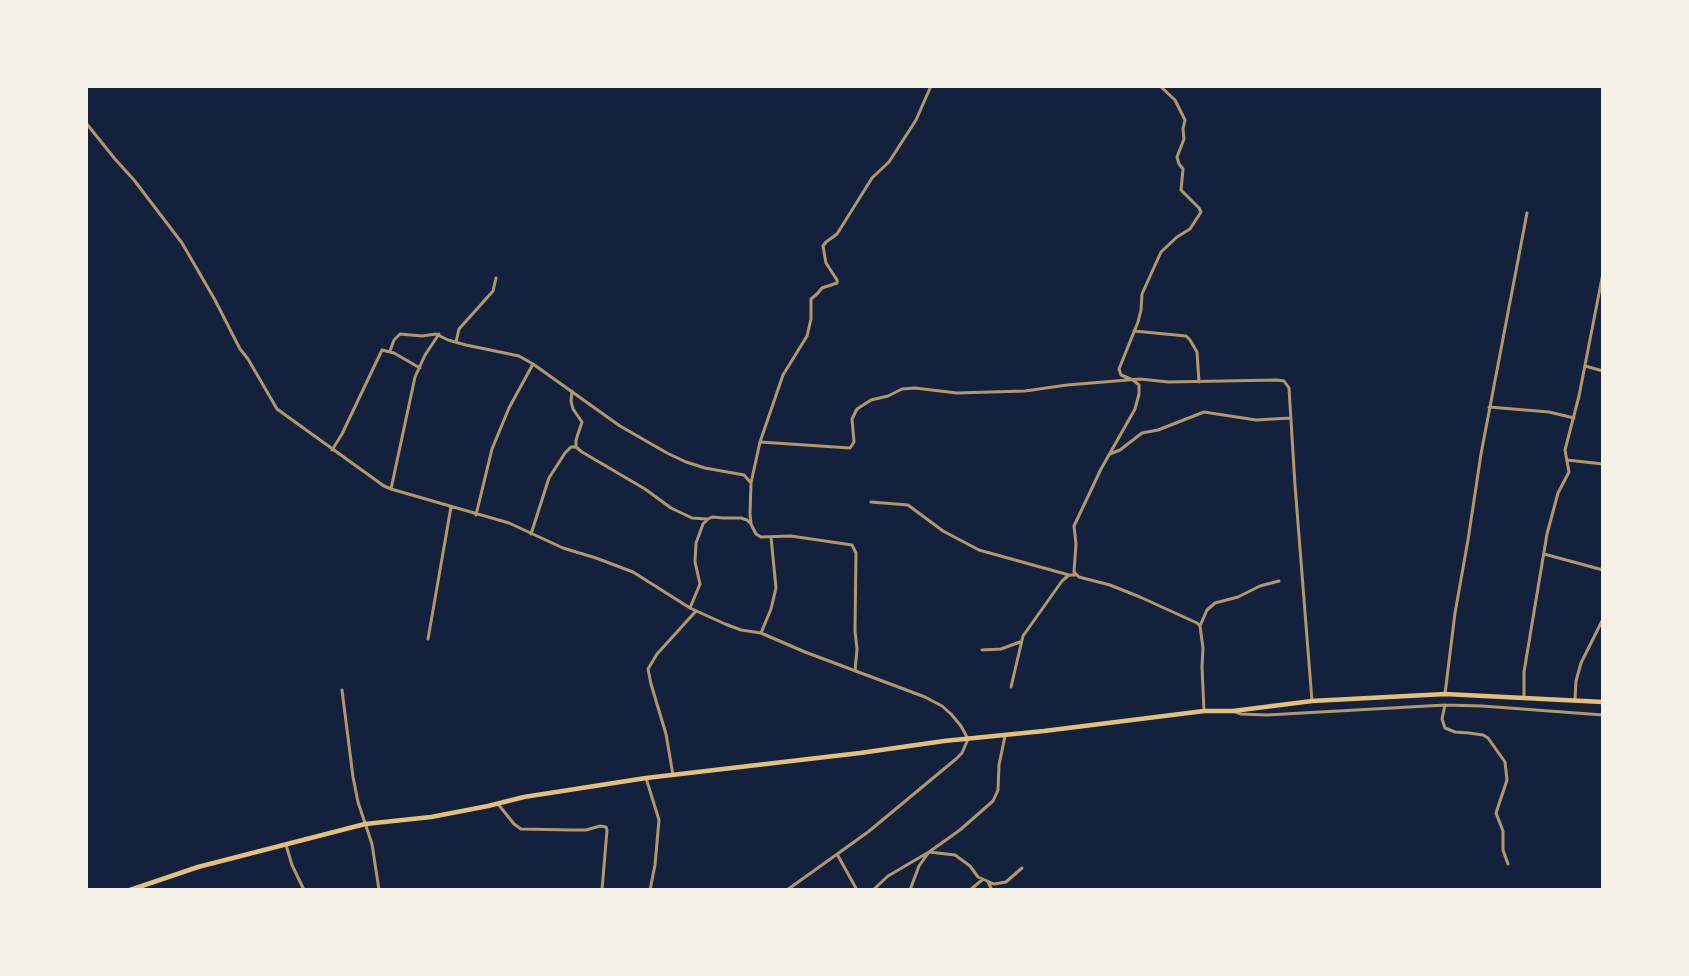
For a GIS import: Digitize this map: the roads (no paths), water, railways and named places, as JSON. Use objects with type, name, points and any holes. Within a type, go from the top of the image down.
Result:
[{"type":"main road","points":[[130,890],[198,867],[365,824],[430,816],[498,804],[524,797],[646,778],[1204,711],[1233,711],[1312,701],[1445,694],[1603,702]]},
{"type":"street","points":[[751,524],[751,483],[760,442],[783,375],[807,336],[811,319],[811,299],[822,288],[837,283],[826,263],[823,246],[837,234],[872,178],[889,162],[916,120],[931,86]]},
{"type":"street","points":[[1076,575],[1074,572],[1076,544],[1074,526],[1087,496],[1135,409],[1139,387],[1137,382],[1121,375],[1119,369],[1141,310],[1142,294],[1161,252],[1177,236],[1190,229],[1201,212],[1182,193],[1180,187],[1184,170],[1177,157],[1184,139],[1183,129],[1185,120],[1175,100],[1160,86]]},
{"type":"street","points":[[86,123],[115,160],[134,180],[182,243],[216,300],[240,349],[248,359],[277,409],[332,450],[391,489],[509,523],[563,548],[633,572],[690,608],[733,627],[761,633],[805,652],[935,701],[951,714],[968,739],[962,753],[951,765],[868,832],[787,890]]},
{"type":"street","points":[[1445,694],[1455,613],[1489,407],[1527,213]]},
{"type":"street","points":[[1524,697],[1524,672],[1531,620],[1547,534],[1558,493],[1569,472],[1565,450],[1574,418],[1603,273]]},
{"type":"street","points":[[456,342],[460,329],[494,291],[496,278]]},
{"type":"street","points":[[1134,331],[1186,336],[1197,352],[1199,382]]},
{"type":"street","points":[[390,352],[394,340],[400,334],[422,336],[439,334],[448,340],[519,356],[620,426],[667,453],[705,468],[740,474],[751,483]]},
{"type":"street","points":[[391,489],[411,391],[425,355],[439,334]]},
{"type":"street","points":[[332,450],[342,434],[382,350],[390,352],[420,368]]},
{"type":"street","points":[[476,515],[492,450],[508,408],[533,364]]},
{"type":"street","points":[[1584,366],[1603,371]]},
{"type":"street","points":[[760,442],[850,448],[854,442],[852,420],[857,409],[862,404],[902,390],[915,388],[956,393],[1025,391],[1067,385],[1133,380],[1168,382],[1277,380],[1284,382],[1289,388],[1295,493],[1312,701]]},
{"type":"street","points":[[572,391],[571,401],[573,408],[582,422],[576,440],[576,447]]},
{"type":"street","points":[[1489,407],[1549,412],[1574,418]]},
{"type":"street","points":[[1109,454],[1120,450],[1142,433],[1158,430],[1204,412],[1256,420],[1291,418]]},
{"type":"street","points":[[531,534],[549,478],[565,453],[571,447],[576,447],[645,489],[670,508],[692,518],[741,518],[747,520],[761,538],[791,536],[852,545],[856,553],[855,631],[857,649],[855,671]]},
{"type":"street","points":[[1567,460],[1603,464]]},
{"type":"street","points":[[871,502],[908,505],[943,530],[979,550],[1069,576],[1076,575],[1140,597],[1200,626]]},
{"type":"street","points":[[428,639],[451,507]]},
{"type":"street","points":[[690,608],[700,584],[700,578],[694,562],[696,543],[703,524],[708,519]]},
{"type":"street","points":[[761,633],[771,609],[776,588],[771,537]]},
{"type":"street","points":[[1544,554],[1603,570]]},
{"type":"street","points":[[1011,687],[1021,642],[1037,615],[1062,581],[1069,576]]},
{"type":"street","points":[[1204,711],[1203,648],[1200,626],[1207,610],[1215,603],[1279,581]]},
{"type":"street","points":[[674,775],[666,734],[650,684],[648,669],[657,654],[696,610]]},
{"type":"street","points":[[1575,700],[1576,681],[1581,662],[1603,619]]},
{"type":"street","points":[[982,650],[1001,649],[1021,642]]},
{"type":"street","points":[[342,690],[358,802],[372,844],[379,890]]},
{"type":"street","points":[[1233,711],[1240,714],[1267,715],[1445,705],[1603,715]]},
{"type":"street","points":[[1445,705],[1442,719],[1445,728],[1455,732],[1483,735],[1492,742],[1505,762],[1507,780],[1496,813],[1503,831],[1503,850],[1508,864]]},
{"type":"street","points":[[873,890],[888,876],[929,852],[971,821],[993,801],[996,796],[999,764],[1005,736]]},
{"type":"street","points":[[646,778],[659,820],[655,864],[650,890]]},
{"type":"street","points":[[498,804],[514,824],[521,829],[586,830],[600,826],[606,827],[602,890]]},
{"type":"street","points":[[286,845],[304,890]]},
{"type":"street","points":[[929,852],[955,855],[970,866],[982,880],[998,885],[1006,882],[1022,868]]},
{"type":"street","points":[[910,890],[919,866],[929,852]]},
{"type":"street","points":[[837,854],[857,890]]},
{"type":"street","points":[[970,890],[982,880]]},
{"type":"street","points":[[988,882],[992,890]]}]
